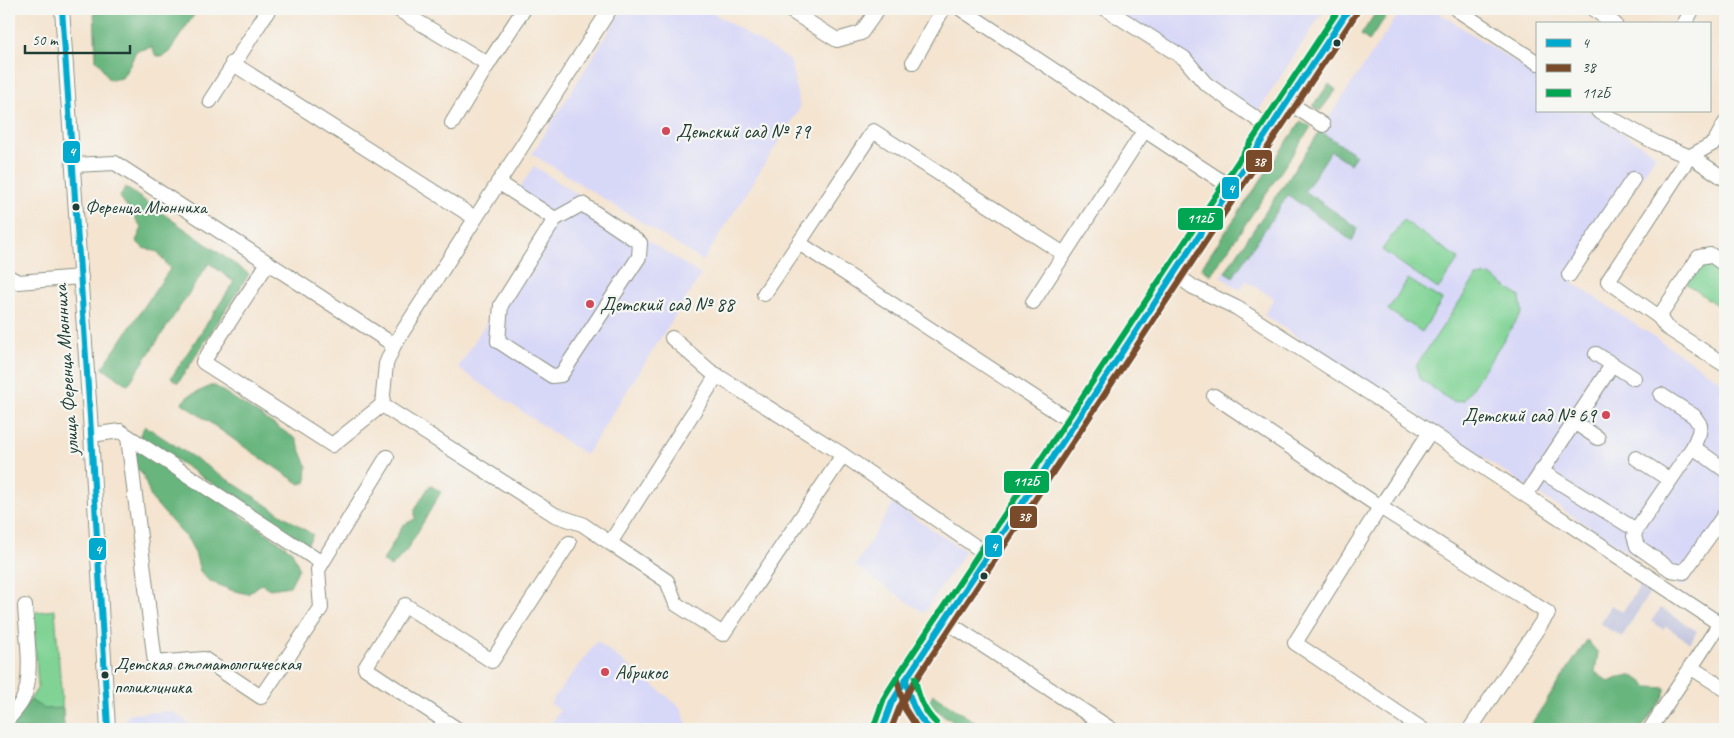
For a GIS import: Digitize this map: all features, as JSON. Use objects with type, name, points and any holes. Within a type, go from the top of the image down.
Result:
[{"type":"street","name":"улица Ференца Мюнниха","points":[[62,9],[74,165],[108,729]]},
{"type":"street","points":[[210,101],[269,9]]},
{"type":"street","points":[[397,9],[488,64]]},
{"type":"street","points":[[452,123],[524,9]]},
{"type":"street","points":[[268,263],[203,362],[332,445],[382,405],[386,364],[394,345],[610,9]]},
{"type":"street","points":[[788,9],[837,40],[861,33],[878,9]]},
{"type":"street","points":[[912,62],[943,9]]},
{"type":"street","points":[[961,9],[1232,188]]},
{"type":"street","points":[[1106,9],[1184,58],[1205,83],[1271,129]]},
{"type":"street","points":[[1456,9],[1536,62]]},
{"type":"street","points":[[1593,9],[1612,22]]},
{"type":"street","points":[[1685,22],[1693,9]]},
{"type":"street","points":[[882,729],[892,702],[906,679],[1271,129],[1343,11]]},
{"type":"street","points":[[232,64],[475,218]]},
{"type":"street","points":[[1288,102],[1323,125]]},
{"type":"street","points":[[1600,112],[1656,143],[1689,157],[1725,179]]},
{"type":"street","points":[[1725,123],[1714,142],[1689,157],[1608,281],[1659,317],[1666,327],[1725,366]]},
{"type":"street","points":[[764,294],[800,243],[873,131],[1064,254]]},
{"type":"street","points":[[1033,302],[1144,131]]},
{"type":"street","points":[[74,165],[115,163],[394,345]]},
{"type":"street","points":[[1569,275],[1632,179]]},
{"type":"street","points":[[498,182],[554,219]]},
{"type":"street","points":[[582,204],[640,244],[639,257],[561,375],[552,376],[498,341],[500,305],[554,219],[582,204]]},
{"type":"street","points":[[800,243],[1075,424]]},
{"type":"street","points":[[1659,317],[1699,257],[1712,255],[1725,265]]},
{"type":"street","points":[[1175,274],[1193,287],[1236,308],[1722,620],[1650,729]]},
{"type":"street","points":[[9,277],[18,282],[81,276]]},
{"type":"street","points":[[672,338],[717,375],[842,455],[988,555]]},
{"type":"street","points":[[1596,354],[1634,378]]},
{"type":"street","points":[[1526,495],[1612,365]]},
{"type":"street","points":[[610,543],[717,375]]},
{"type":"street","points":[[1662,395],[1694,416],[1700,425],[1699,432],[1693,447],[1636,530],[1634,536],[1636,546],[1671,570],[1684,572],[1725,514]]},
{"type":"street","points":[[1214,396],[1380,507],[1548,613],[1470,729]]},
{"type":"street","points":[[382,405],[555,515],[582,524],[666,581],[676,604],[723,634],[842,455]]},
{"type":"street","points":[[1574,422],[1598,438]]},
{"type":"street","points":[[91,435],[120,432],[322,563]]},
{"type":"street","points":[[1422,729],[1295,643],[1380,507],[1430,432]]},
{"type":"street","points":[[128,437],[156,664],[204,659],[261,697],[321,608],[318,570],[387,457]]},
{"type":"street","points":[[1693,447],[1725,470]]},
{"type":"street","points":[[1636,458],[1670,480]]},
{"type":"street","points":[[1541,471],[1636,530]]},
{"type":"street","points":[[457,729],[365,668],[404,605],[492,661],[569,543]]},
{"type":"street","points":[[9,718],[24,698],[29,672],[24,606]]},
{"type":"street","points":[[944,620],[1111,729]]},
{"type":"street","points":[[1690,667],[1725,690]]},
{"type":"street","points":[[906,679],[908,698],[916,714],[930,729]]},
{"type":"shaded area","name":"Детский сад № 79","points":[[623,9],[707,9],[790,60],[800,108],[703,261],[532,154]]},
{"type":"shaded area","points":[[1092,9],[1325,9],[1258,111]]},
{"type":"shaded area","points":[[1402,9],[1433,9],[1536,76],[1536,112],[1591,112],[1656,155],[1573,283],[1725,384],[1725,525],[1685,586],[1679,585],[1264,315],[1274,298],[1246,281],[1240,290],[1221,277]]},
{"type":"shaded area","name":"Детский сад № 88","points":[[534,166],[701,275],[586,455],[458,368],[540,236],[540,217],[513,199]]},
{"type":"shaded area","points":[[893,504],[965,551],[924,613],[855,566]]},
{"type":"shaded area","points":[[1641,585],[1650,592],[1622,637],[1600,624],[1611,605],[1622,612]]},
{"type":"shaded area","points":[[1661,608],[1697,631],[1690,643],[1666,626],[1663,629],[1651,621]]},
{"type":"shaded area","name":"Абрикос","points":[[597,641],[680,707],[688,729],[553,729],[552,723],[560,710],[550,703]]},
{"type":"shaded area","points":[[171,711],[197,729],[123,729],[129,714]]},
{"type":"green space","points":[[94,9],[198,9],[169,52],[162,57],[155,55],[152,47],[136,51],[122,78],[109,80],[96,60]]},
{"type":"green space","points":[[1378,9],[1391,9],[1369,41],[1361,35]]},
{"type":"green space","points":[[1329,84],[1336,90],[1320,111],[1313,106]]},
{"type":"green space","points":[[1301,121],[1311,127],[1211,275],[1201,268]]},
{"type":"green space","points":[[1320,131],[1356,155],[1350,164],[1331,151],[1305,191],[1358,228],[1352,241],[1288,195],[1233,277],[1225,272]]},
{"type":"green space","points":[[125,187],[249,274],[178,383],[171,378],[234,282],[209,263],[128,385],[102,368],[170,269],[158,252],[143,248],[136,241],[142,228],[120,197]]},
{"type":"green space","points":[[1403,220],[1459,259],[1438,289],[1382,250]]},
{"type":"green space","points":[[1710,262],[1725,273],[1721,281],[1725,284],[1725,311],[1687,284],[1700,263]]},
{"type":"green space","points":[[1490,275],[1520,297],[1522,312],[1464,400],[1453,402],[1419,378],[1416,366],[1476,277]]},
{"type":"green space","points":[[1408,279],[1442,300],[1422,332],[1388,310]]},
{"type":"green space","points":[[210,386],[215,386],[296,439],[307,466],[306,482],[300,484],[182,403],[191,395]]},
{"type":"green space","points":[[145,426],[313,535],[307,545],[139,436]]},
{"type":"green space","points":[[140,445],[292,551],[299,568],[290,586],[270,589],[261,584],[248,594],[231,590],[208,580],[200,571],[195,553],[189,541],[151,498],[143,475],[131,463]]},
{"type":"green space","points":[[430,485],[441,492],[407,550],[391,567],[383,561],[403,525],[415,519],[415,509]]},
{"type":"green space","points":[[55,610],[64,729],[9,729],[9,723],[30,700],[38,687],[33,616],[36,612]]},
{"type":"green space","points":[[1587,640],[1598,653],[1595,672],[1609,682],[1621,677],[1630,676],[1639,679],[1648,687],[1666,688],[1663,698],[1641,729],[1528,729]]},
{"type":"green space","points":[[933,694],[985,729],[963,729],[928,704]]},
{"type":"green space","points":[[30,700],[45,709],[63,708],[64,729],[9,729],[9,723]]},
{"type":"transit line","name":"4","points":[[62,9],[90,416],[108,729]]},
{"type":"transit line","name":"112Б","points":[[874,726],[884,698],[899,674],[1339,9]]},
{"type":"transit line","name":"4","points":[[882,729],[892,702],[906,679],[1349,9]]},
{"type":"transit line","name":"38","points":[[891,729],[900,706],[913,684],[1356,14]]},
{"type":"transit line","name":"112Б","points":[[915,678],[922,702],[936,723]]},
{"type":"transit line","name":"4","points":[[906,679],[914,706],[920,718],[930,729]]},
{"type":"transit line","name":"38","points":[[897,680],[905,709],[918,729]]},
{"type":"place","name":"Детский сад № 79","points":[[666,131]]},
{"type":"place","name":"Ференца Мюнниха","points":[[76,207]]},
{"type":"place","name":"Детский сад № 88","points":[[590,304]]},
{"type":"place","name":"Детский сад № 69","points":[[1606,415]]},
{"type":"place","name":"Абрикос","points":[[605,672]]},
{"type":"place","name":"Детская стоматологическая поликлиника","points":[[105,675]]}]
